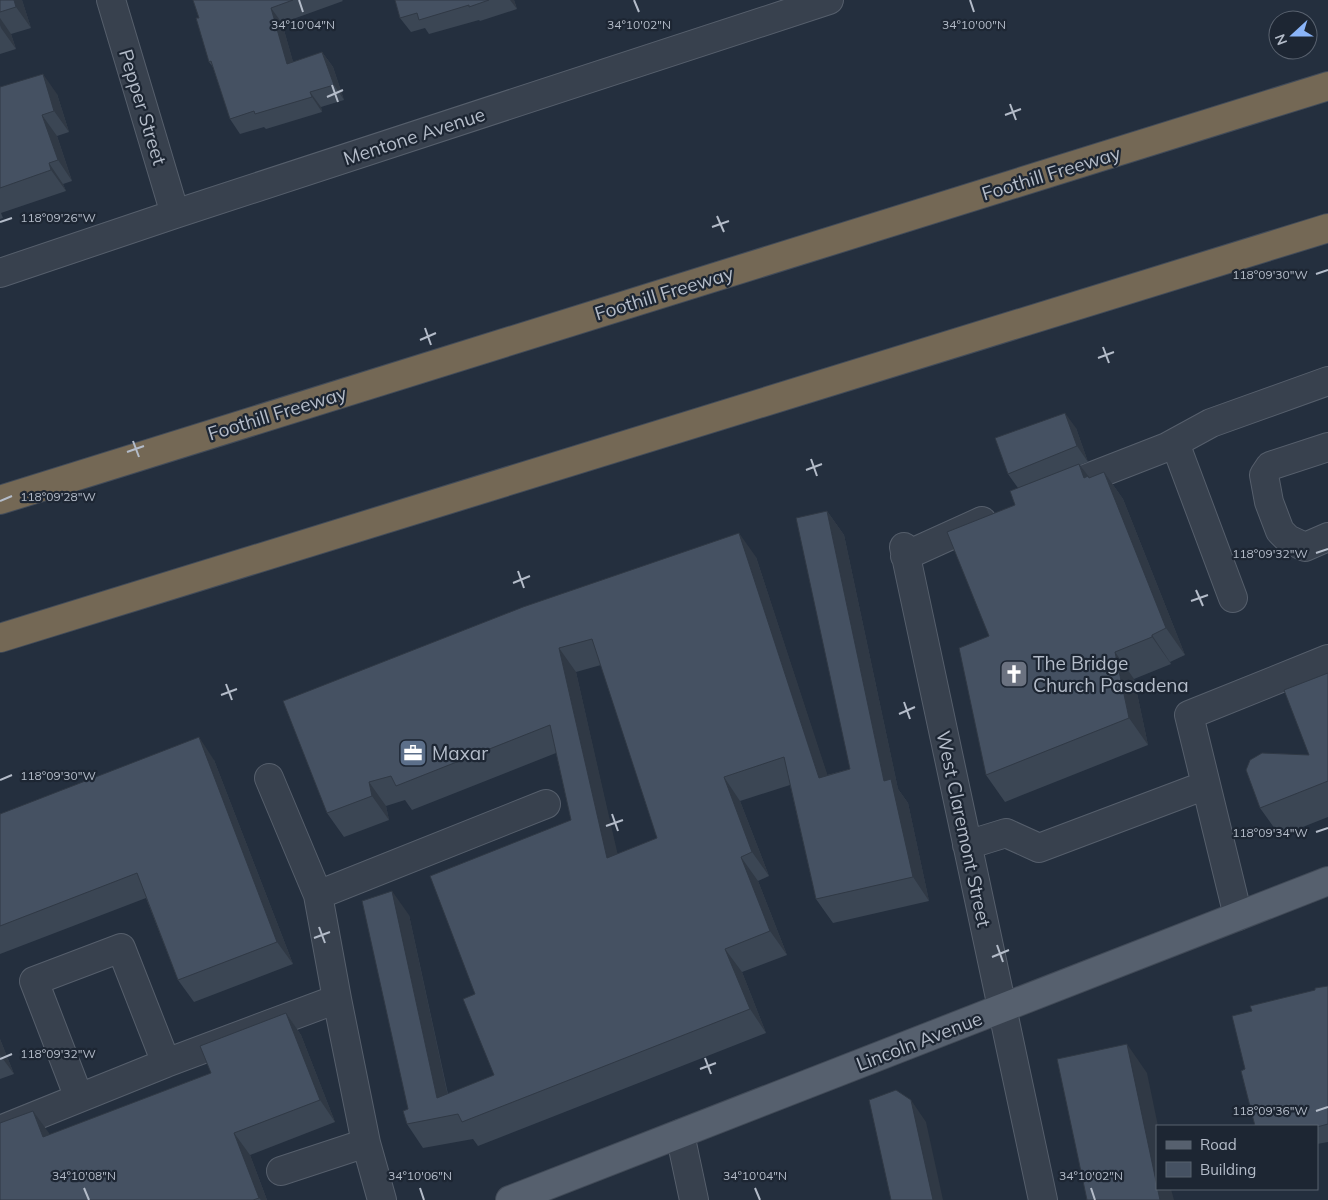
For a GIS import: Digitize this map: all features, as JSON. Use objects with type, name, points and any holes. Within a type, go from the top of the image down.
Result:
[{"type":"highway","name":"Foothill Freeway","points":[[0,500],[1328,86]]},
{"type":"highway","points":[[0,638],[1328,228]]},
{"type":"main road","name":"Lincoln Avenue","points":[[510,1200],[1328,881]]},
{"type":"street","name":"Pepper Street","points":[[112,0],[175,214]]},
{"type":"street","name":"Mentone Avenue","points":[[0,273],[788,6],[830,0]]},
{"type":"street","points":[[1028,502],[1175,444],[1211,423],[1328,382]]},
{"type":"street","points":[[1175,444],[1233,598]]},
{"type":"street","points":[[1328,447],[1270,466],[1264,475],[1269,502],[1280,531],[1288,539],[1304,547],[1328,537]]},
{"type":"street","name":"West Claremont Street","points":[[1003,512],[904,552],[1043,1200]]},
{"type":"street","points":[[1238,916],[1189,715],[1328,659]]},
{"type":"street","points":[[270,778],[318,895],[366,1142],[382,1200]]},
{"type":"street","points":[[968,845],[1006,833],[1039,848],[1206,786]]},
{"type":"street","points":[[318,895],[546,804]]},
{"type":"street","points":[[79,1098],[34,981],[121,948],[166,1063]]},
{"type":"street","points":[[0,1130],[166,1063],[337,999]]},
{"type":"street","points":[[680,1134],[694,1200]]},
{"type":"street","points":[[281,1171],[366,1142]]},
{"type":"building","points":[[0,0],[14,0],[16,7],[0,12]]},
{"type":"building","points":[[193,0],[293,0],[271,8],[287,64],[322,52],[334,85],[310,92],[312,97],[255,114],[254,111],[230,119],[211,61],[209,62],[196,18],[199,18]]},
{"type":"building","points":[[395,0],[489,0],[419,20],[417,13],[400,18]]},
{"type":"building","points":[[43,74],[54,111],[42,115],[58,160],[49,163],[51,170],[0,188],[0,87]]},
{"type":"building","points":[[1065,413],[1077,446],[1008,474],[995,438]]},
{"type":"building","points":[[1079,464],[1084,478],[1104,472],[1166,628],[1152,635],[1152,637],[1115,652],[1129,718],[986,775],[959,648],[989,636],[947,532],[1015,505],[1010,491]]},
{"type":"building","points":[[827,511],[884,781],[891,779],[913,877],[816,899],[784,757],[724,777],[752,852],[741,857],[770,931],[725,949],[750,1009],[462,1122],[458,1114],[407,1124],[403,1111],[408,1109],[362,901],[392,891],[437,1098],[494,1075],[463,999],[475,994],[430,876],[571,820],[550,725],[396,786],[391,776],[369,782],[372,796],[327,813],[283,701],[523,607],[739,533],[819,778],[850,769],[796,518]],"holes":[[[592,639],[657,838],[607,858],[559,648]]]},
{"type":"building","points":[[1328,673],[1328,781],[1260,808],[1246,770],[1250,760],[1262,753],[1309,755],[1284,690]]},
{"type":"building","points":[[199,737],[277,942],[178,980],[137,873],[0,926],[0,814]]},
{"type":"building","points":[[1328,986],[1328,1124],[1318,1127],[1318,1125],[1255,1125],[1241,1071],[1245,1069],[1232,1016],[1252,1011],[1250,1006],[1315,990],[1315,988]]},
{"type":"building","points":[[286,1013],[320,1100],[234,1133],[259,1198],[253,1200],[0,1200],[0,1123],[33,1111],[43,1137],[211,1073],[200,1046]]},
{"type":"building","points":[[1127,1044],[1156,1181],[1156,1190],[1158,1190],[1160,1200],[1087,1200],[1057,1059]]},
{"type":"building","points":[[896,1090],[911,1100],[933,1200],[891,1200],[869,1100]]},
{"type":"place","name":"The Bridge Church Pasadena","points":[[1014,674]]},
{"type":"place","name":"Maxar","points":[[413,753]]}]
